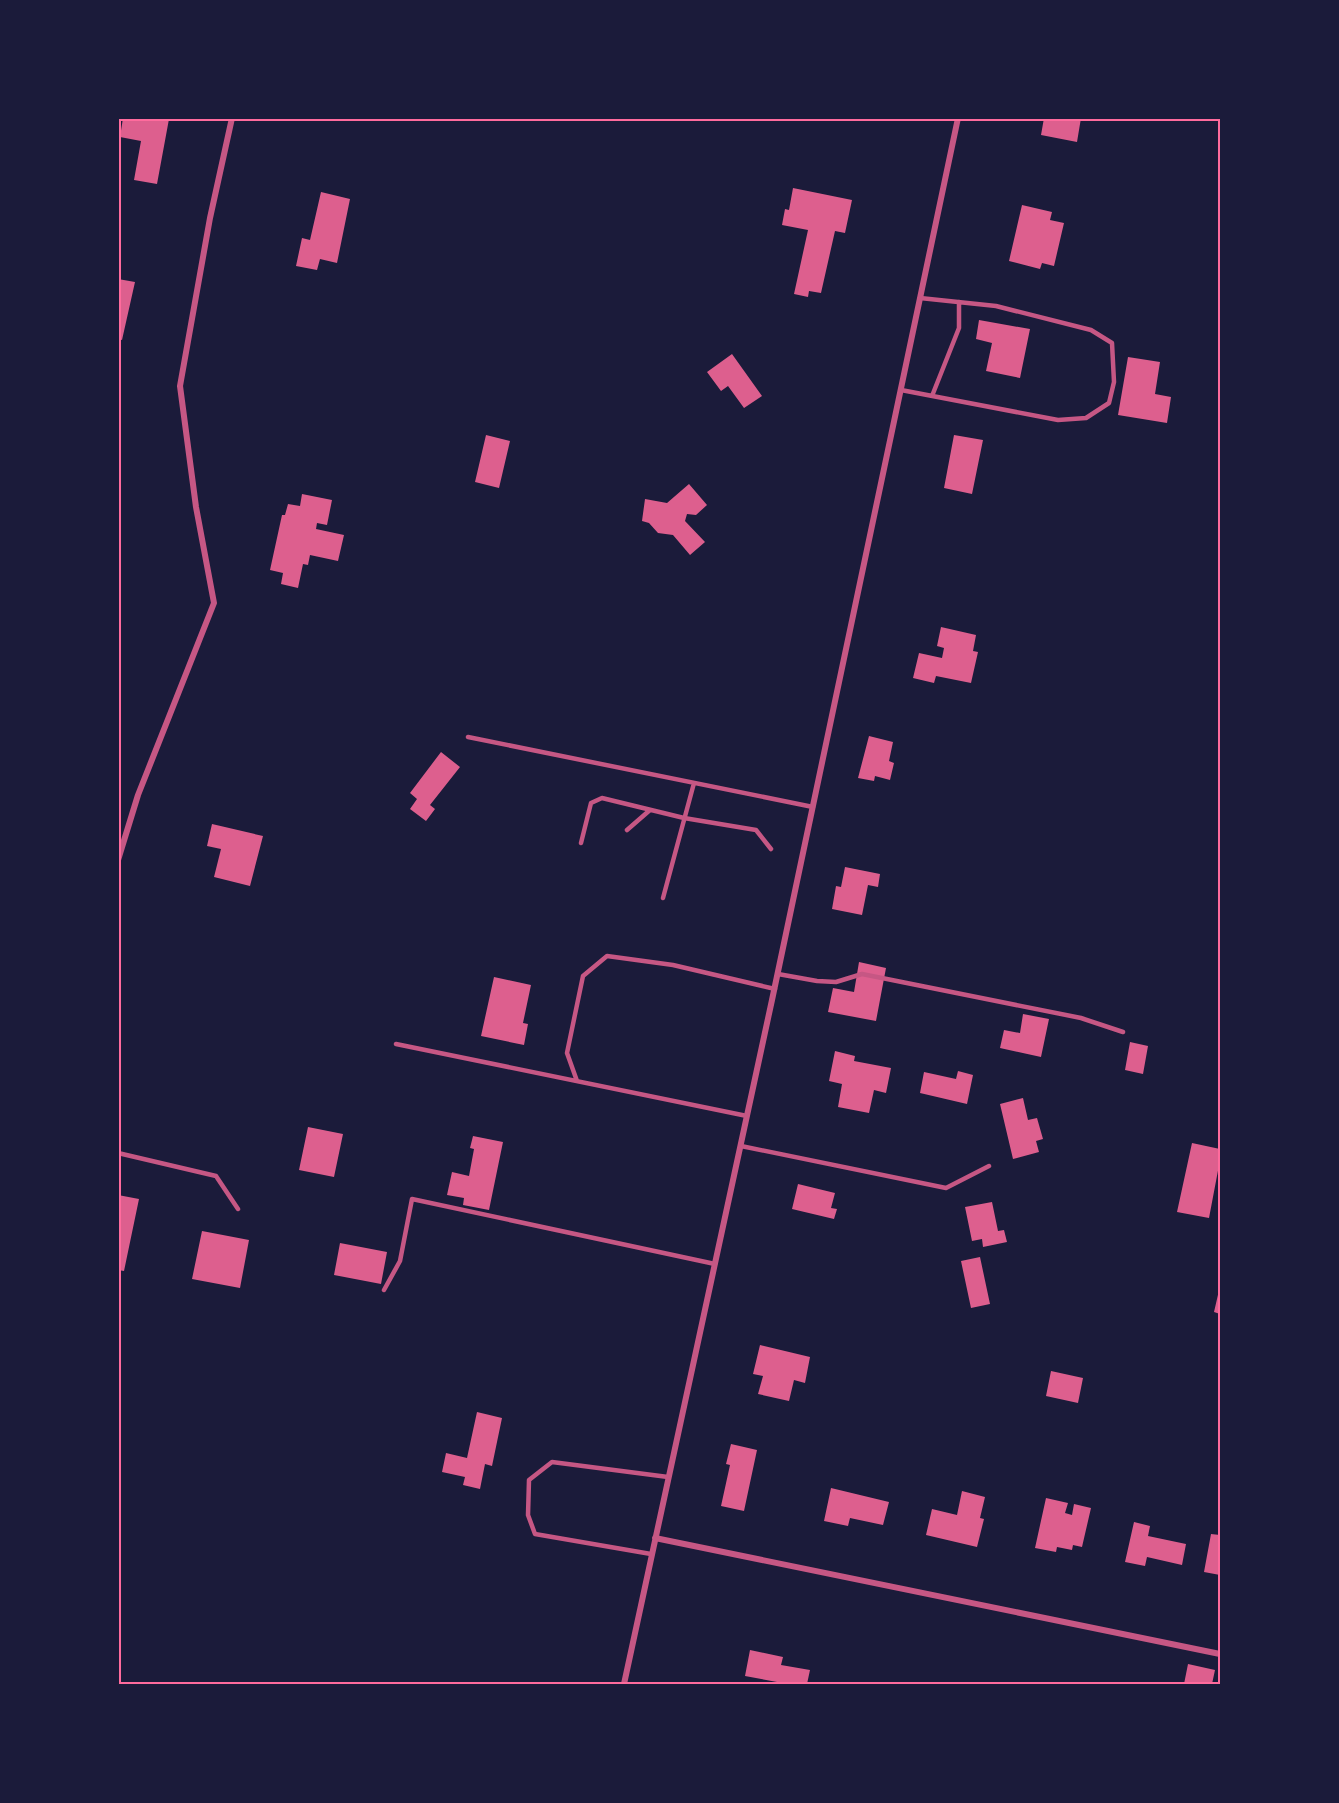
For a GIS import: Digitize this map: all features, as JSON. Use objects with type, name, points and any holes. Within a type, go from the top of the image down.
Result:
[{"type":"street","points":[[118,860],[138,795],[214,603],[196,507],[180,387],[210,218],[232,118]]},
{"type":"street","points":[[624,1684],[775,989],[958,118]]},
{"type":"street","points":[[655,1538],[1221,1654]]},
{"type":"lane","points":[[901,390],[1058,420],[1086,418],[1108,403],[1114,382],[1112,343],[1091,330],[996,306],[921,298]]},
{"type":"lane","points":[[932,396],[959,328],[959,302]]},
{"type":"lane","points":[[468,737],[813,807]]},
{"type":"lane","points":[[663,897],[694,783]]},
{"type":"lane","points":[[581,843],[591,803],[602,798],[684,818],[756,830],[771,849]]},
{"type":"lane","points":[[627,830],[651,810]]},
{"type":"lane","points":[[577,1081],[567,1053],[583,976],[607,956],[673,965],[775,989]]},
{"type":"lane","points":[[778,974],[836,982],[862,974],[1081,1018],[1124,1032]]},
{"type":"lane","points":[[396,1044],[747,1116]]},
{"type":"lane","points":[[741,1146],[946,1188],[989,1166]]},
{"type":"lane","points":[[118,1153],[216,1176],[238,1209]]},
{"type":"lane","points":[[384,1290],[400,1261],[412,1199],[715,1264]]},
{"type":"lane","points":[[651,1554],[535,1534],[528,1515],[530,1480],[552,1462],[668,1477]]},
{"type":"building","points":[[123,118],[169,119],[157,184],[134,180],[141,141],[120,137]]},
{"type":"building","points":[[1044,118],[1081,118],[1077,142],[1041,135]]},
{"type":"building","points":[[793,188],[852,200],[845,233],[835,231],[821,293],[809,291],[808,297],[794,294],[808,230],[782,225],[785,209],[789,210]]},
{"type":"building","points":[[321,192],[350,199],[337,263],[320,259],[317,270],[296,266],[302,238],[310,240]]},
{"type":"building","points":[[1022,205],[1052,212],[1050,220],[1064,223],[1054,266],[1042,263],[1040,269],[1009,261]]},
{"type":"building","points":[[118,279],[135,282],[122,340],[118,339]]},
{"type":"building","points":[[979,320],[1030,329],[1020,378],[986,371],[992,343],[976,339]]},
{"type":"building","points":[[732,354],[762,396],[744,408],[728,386],[721,391],[707,372]]},
{"type":"building","points":[[1128,357],[1160,362],[1155,394],[1171,397],[1167,423],[1118,415]]},
{"type":"building","points":[[486,435],[510,441],[499,488],[475,482]]},
{"type":"building","points":[[954,435],[983,440],[972,494],[944,488]]},
{"type":"building","points":[[689,484],[707,505],[696,515],[687,514],[685,521],[705,542],[690,555],[673,535],[658,533],[649,523],[642,521],[645,499],[667,503]]},
{"type":"building","points":[[302,494],[332,500],[327,525],[317,523],[316,529],[344,535],[338,561],[310,555],[308,565],[303,564],[298,588],[281,584],[283,573],[270,570],[282,515],[285,515],[288,504],[300,506]]},
{"type":"building","points":[[941,627],[976,635],[973,651],[978,652],[971,683],[936,676],[934,683],[913,678],[919,653],[942,658],[944,648],[937,646]]},
{"type":"building","points":[[869,736],[893,742],[889,761],[894,763],[890,780],[875,776],[874,781],[858,778]]},
{"type":"building","points":[[441,752],[460,767],[430,805],[435,809],[426,821],[410,809],[417,799],[410,793]]},
{"type":"building","points":[[212,824],[263,836],[250,886],[214,877],[221,849],[207,846]]},
{"type":"building","points":[[845,867],[880,874],[878,887],[868,885],[862,915],[832,909],[836,886],[841,887]]},
{"type":"building","points":[[859,962],[886,968],[876,1021],[828,1012],[833,988],[854,992]]},
{"type":"building","points":[[494,977],[531,985],[523,1023],[528,1024],[524,1045],[481,1036]]},
{"type":"building","points":[[1023,1014],[1049,1019],[1041,1057],[1000,1048],[1004,1030],[1020,1033]]},
{"type":"building","points":[[1130,1042],[1148,1046],[1143,1074],[1125,1070]]},
{"type":"building","points":[[835,1051],[855,1056],[854,1061],[891,1068],[886,1093],[874,1090],[869,1113],[838,1107],[842,1084],[829,1081]]},
{"type":"building","points":[[958,1071],[973,1075],[967,1104],[920,1093],[924,1072],[956,1079]]},
{"type":"building","points":[[1023,1098],[1028,1120],[1037,1118],[1043,1139],[1036,1141],[1039,1152],[1013,1159],[1000,1104]]},
{"type":"building","points":[[308,1127],[343,1134],[334,1177],[299,1170]]},
{"type":"building","points":[[473,1136],[503,1142],[489,1210],[463,1205],[464,1198],[447,1195],[452,1172],[469,1176],[474,1149],[470,1148]]},
{"type":"building","points":[[1192,1143],[1220,1149],[1209,1218],[1177,1212]]},
{"type":"building","points":[[798,1184],[835,1193],[831,1208],[837,1209],[834,1219],[792,1209]]},
{"type":"building","points":[[118,1195],[139,1199],[124,1271],[118,1270]]},
{"type":"building","points":[[992,1202],[998,1231],[1004,1230],[1007,1242],[983,1247],[982,1239],[972,1241],[965,1207]]},
{"type":"building","points":[[202,1231],[249,1240],[240,1288],[192,1279]]},
{"type":"building","points":[[340,1243],[387,1252],[381,1284],[334,1275]]},
{"type":"building","points":[[980,1257],[990,1304],[971,1308],[961,1261]]},
{"type":"building","points":[[1220,1286],[1220,1314],[1214,1312]]},
{"type":"building","points":[[760,1345],[810,1357],[805,1383],[794,1380],[789,1401],[758,1394],[763,1376],[753,1374]]},
{"type":"building","points":[[1051,1371],[1083,1378],[1078,1403],[1046,1396]]},
{"type":"building","points":[[477,1412],[502,1418],[492,1466],[485,1464],[480,1489],[463,1485],[465,1477],[442,1472],[446,1453],[467,1458]]},
{"type":"building","points":[[731,1444],[757,1450],[744,1511],[721,1506],[730,1465],[726,1464]]},
{"type":"building","points":[[831,1488],[889,1502],[883,1525],[850,1518],[848,1526],[824,1521]]},
{"type":"building","points":[[962,1491],[985,1497],[980,1518],[984,1519],[977,1547],[926,1535],[932,1509],[957,1515]]},
{"type":"building","points":[[1046,1498],[1068,1503],[1065,1513],[1072,1515],[1074,1504],[1091,1508],[1082,1547],[1073,1545],[1072,1550],[1057,1547],[1056,1552],[1035,1548]]},
{"type":"building","points":[[1134,1522],[1150,1526],[1148,1536],[1186,1544],[1182,1565],[1147,1557],[1145,1566],[1125,1562]]},
{"type":"building","points":[[1211,1534],[1220,1535],[1220,1575],[1204,1572]]},
{"type":"building","points":[[750,1650],[783,1657],[781,1665],[810,1670],[807,1684],[788,1684],[745,1676]]},
{"type":"building","points":[[1188,1664],[1215,1670],[1212,1684],[1184,1684]]}]
